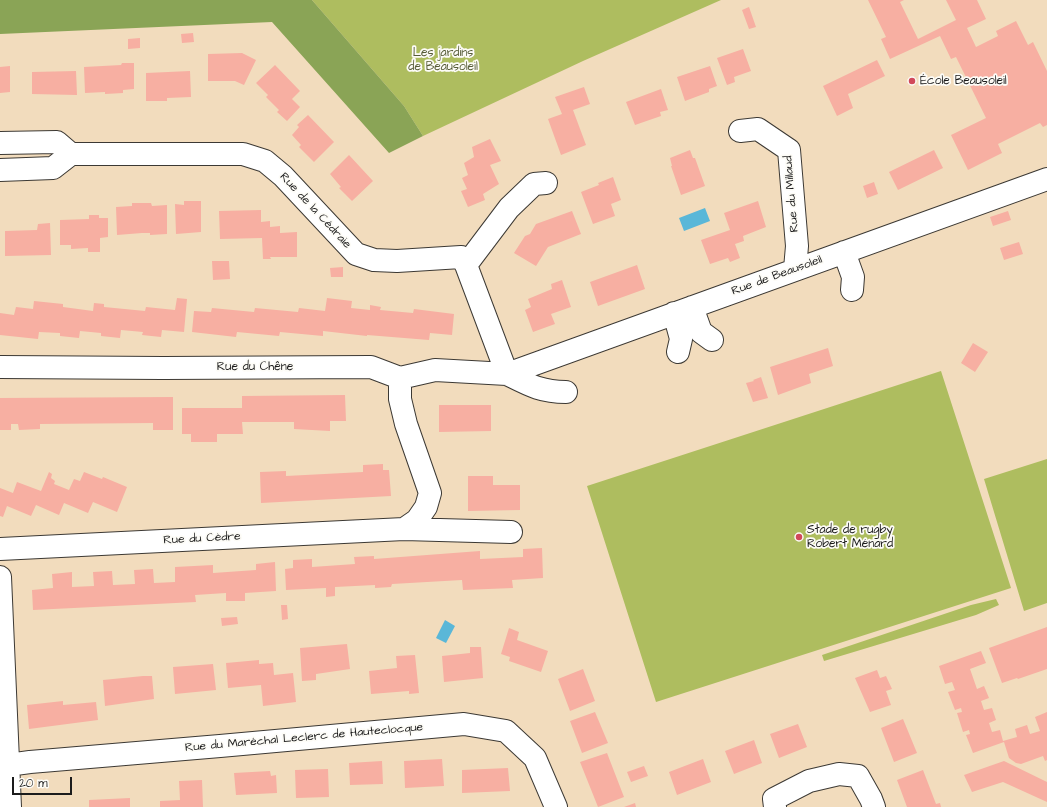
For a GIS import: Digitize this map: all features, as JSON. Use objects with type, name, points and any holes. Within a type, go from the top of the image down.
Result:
[{"type":"street","name":"Rue du Millaud","points":[[740,131],[758,129],[789,150],[797,246],[795,269]]},
{"type":"street","points":[[0,143],[57,142],[71,154],[53,168],[0,170]]},
{"type":"street","name":"Rue de la Cédraie","points":[[71,154],[243,154],[265,161],[283,176],[356,254],[374,260],[397,261],[461,257],[466,265]]},
{"type":"street","name":"Rue de Beausoleil","points":[[507,374],[1047,179]]},
{"type":"street","points":[[507,374],[466,265],[509,208],[534,184],[546,183]]},
{"type":"street","points":[[844,252],[853,277],[852,290]]},
{"type":"street","points":[[683,310],[701,332],[712,340]]},
{"type":"street","points":[[678,352],[681,339],[683,310]]},
{"type":"street","name":"Rue du Chêne","points":[[0,367],[371,367],[400,378]]},
{"type":"street","points":[[404,529],[417,520],[426,507],[430,493],[406,424],[400,399],[400,378],[435,370],[507,374],[533,388],[552,392],[566,392]]},
{"type":"street","name":"Rue du Cèdre","points":[[0,549],[404,529],[511,532]]},
{"type":"street","points":[[0,577],[4,765],[10,807]]},
{"type":"street","name":"Rue du Maréchal Leclerc de Hauteclocque","points":[[4,765],[464,724],[506,731],[535,758],[556,807]]},
{"type":"street","points":[[775,807],[774,799],[809,781],[839,774],[858,776],[871,798],[874,807]]},
{"type":"green space","points":[[0,0],[312,0],[404,106],[423,136],[389,153],[272,22],[0,34]]},
{"type":"green space","name":"Les jardins de Beausoleil","points":[[312,0],[721,0],[583,61],[423,136],[404,106]]},
{"type":"green space","name":"Stade de rugby Robert Ménard","points":[[941,371],[1011,588],[656,702],[587,486]]},
{"type":"green space","points":[[1047,459],[1047,603],[1024,611],[984,479]]},
{"type":"green space","points":[[996,599],[999,605],[976,615],[824,661],[822,655],[971,605]]},
{"type":"water","points":[[705,208],[710,221],[684,231],[679,218]]},
{"type":"water","points":[[445,620],[455,626],[446,643],[436,638]]},
{"type":"building","points":[[868,0],[904,0],[900,2],[918,39],[956,20],[946,0],[977,0],[986,19],[967,28],[976,47],[998,36],[996,31],[1016,21],[1028,45],[1033,42],[1047,71],[1047,125],[1043,127],[1040,123],[998,144],[1002,153],[968,170],[951,135],[986,118],[956,57],[951,59],[940,36],[890,59],[881,39],[886,37]]},
{"type":"building","points":[[749,7],[756,27],[749,29],[742,10]]},
{"type":"building","points":[[193,33],[194,42],[182,43],[181,34]]},
{"type":"building","points":[[140,38],[140,48],[128,49],[128,39]]},
{"type":"building","points":[[743,49],[751,71],[734,77],[735,82],[727,85],[717,58]]},
{"type":"building","points":[[242,53],[256,60],[244,85],[235,81],[208,81],[208,54]]},
{"type":"building","points":[[877,60],[885,76],[848,94],[853,108],[837,116],[823,86]]},
{"type":"building","points":[[122,63],[134,63],[134,89],[123,90],[123,93],[85,93],[84,67],[121,65]]},
{"type":"building","points":[[275,65],[300,91],[292,99],[300,107],[287,121],[277,112],[279,110],[266,97],[268,95],[256,83]]},
{"type":"building","points":[[10,66],[10,92],[0,93],[0,67]]},
{"type":"building","points":[[710,66],[717,86],[709,89],[709,92],[685,101],[677,77]]},
{"type":"building","points":[[76,71],[77,95],[32,94],[32,72]]},
{"type":"building","points":[[190,71],[191,97],[167,98],[167,101],[146,101],[146,73]]},
{"type":"building","points":[[584,87],[590,104],[573,110],[586,145],[561,155],[548,119],[562,114],[555,97]]},
{"type":"building","points":[[661,89],[668,110],[660,112],[661,116],[635,125],[626,102]]},
{"type":"building","points":[[308,115],[334,142],[314,162],[299,147],[301,145],[292,135],[299,127],[297,125]]},
{"type":"building","points":[[490,139],[501,161],[490,165],[499,184],[483,194],[485,200],[468,207],[461,191],[467,189],[462,178],[468,175],[464,163],[474,157],[472,147]]},
{"type":"building","points":[[690,150],[693,158],[695,158],[705,186],[681,195],[671,166],[670,158]]},
{"type":"building","points":[[934,150],[943,168],[898,190],[889,172]]},
{"type":"building","points":[[349,155],[373,181],[352,201],[339,188],[341,187],[330,174]]},
{"type":"building","points":[[613,177],[621,200],[611,204],[615,216],[593,224],[581,192],[599,185],[598,183]]},
{"type":"building","points":[[874,182],[878,194],[867,198],[863,186]]},
{"type":"building","points":[[184,201],[201,201],[201,232],[176,234],[175,204],[184,205]]},
{"type":"building","points":[[758,201],[766,227],[743,236],[744,241],[735,244],[740,258],[730,262],[728,258],[710,264],[701,240],[730,230],[724,213]]},
{"type":"building","points":[[132,203],[151,203],[152,206],[167,205],[167,234],[150,235],[150,233],[142,233],[117,235],[116,207],[132,206]]},
{"type":"building","points":[[261,210],[261,222],[270,221],[270,227],[280,226],[280,233],[297,232],[297,257],[270,257],[271,259],[263,259],[262,238],[220,239],[219,211]]},
{"type":"building","points":[[572,211],[581,234],[548,247],[536,266],[514,253],[525,236],[530,234],[536,224]]},
{"type":"building","points":[[1008,211],[1011,220],[993,226],[990,217]]},
{"type":"building","points":[[89,215],[99,215],[99,218],[108,218],[108,237],[100,238],[100,252],[88,252],[88,248],[71,249],[71,245],[60,245],[60,220],[89,219]]},
{"type":"building","points":[[50,223],[51,255],[5,256],[5,231],[37,230],[38,224]]},
{"type":"building","points":[[1019,242],[1023,254],[1004,260],[1000,248]]},
{"type":"building","points":[[212,261],[229,261],[230,279],[213,280]]},
{"type":"building","points":[[637,265],[645,289],[598,306],[590,282]]},
{"type":"building","points":[[343,267],[343,277],[331,277],[330,268]]},
{"type":"building","points":[[562,280],[571,307],[551,314],[555,324],[533,332],[525,310],[531,307],[528,299],[552,289],[551,284]]},
{"type":"building","points":[[177,298],[187,299],[184,332],[162,330],[161,337],[142,335],[143,332],[121,330],[120,338],[101,336],[101,333],[80,331],[79,338],[60,336],[60,333],[39,332],[38,339],[0,335],[0,313],[14,315],[16,307],[33,309],[34,301],[63,304],[63,307],[93,311],[94,303],[104,304],[104,307],[145,311],[146,307],[175,310]]},
{"type":"building","points":[[327,298],[352,301],[351,308],[370,310],[370,305],[381,307],[380,310],[413,313],[414,309],[454,314],[452,335],[430,333],[429,340],[367,336],[323,331],[323,336],[280,332],[279,336],[237,332],[236,337],[192,332],[194,311],[211,312],[212,308],[254,312],[255,308],[298,312],[299,308],[325,311]]},
{"type":"building","points":[[973,343],[988,352],[975,372],[961,363]]},
{"type":"building","points":[[828,348],[833,366],[809,374],[811,383],[778,395],[770,367]]},
{"type":"building","points":[[761,377],[768,398],[753,402],[746,383]]},
{"type":"building","points":[[345,395],[346,421],[330,421],[330,431],[294,429],[294,422],[242,422],[243,434],[217,434],[217,442],[191,442],[191,434],[182,434],[182,408],[242,408],[242,396]]},
{"type":"building","points":[[173,397],[173,430],[153,430],[153,423],[40,424],[40,429],[19,430],[18,424],[11,424],[11,430],[0,430],[0,398]]},
{"type":"building","points":[[439,405],[491,405],[491,431],[439,432]]},
{"type":"building","points":[[383,464],[383,470],[389,470],[391,496],[261,503],[260,472],[286,471],[286,476],[363,472],[363,465]]},
{"type":"building","points":[[49,472],[52,474],[51,478],[55,481],[54,484],[69,490],[74,479],[80,481],[84,472],[102,479],[103,477],[127,487],[117,512],[93,502],[88,513],[64,503],[59,515],[36,505],[31,516],[7,506],[3,517],[0,516],[0,488],[13,493],[17,482],[41,491]]},
{"type":"building","points":[[468,476],[493,476],[493,485],[520,485],[520,510],[468,511]]},
{"type":"building","points":[[542,548],[543,578],[512,580],[513,588],[463,590],[462,580],[392,584],[391,587],[375,588],[375,585],[335,587],[335,596],[326,597],[326,588],[286,590],[285,569],[293,568],[293,560],[312,559],[312,567],[355,564],[354,557],[374,556],[374,559],[480,551],[480,559],[523,557],[523,549]]},
{"type":"building","points":[[275,562],[276,591],[245,593],[245,601],[226,601],[226,593],[195,595],[196,602],[33,610],[32,590],[53,588],[52,574],[72,572],[72,587],[94,586],[93,572],[112,571],[113,585],[135,584],[134,570],[153,569],[154,583],[175,582],[175,567],[213,565],[213,573],[256,570],[256,564]]},
{"type":"building","points":[[281,605],[287,605],[288,619],[282,620]]},
{"type":"building","points":[[237,617],[238,624],[222,626],[221,618]]},
{"type":"building","points":[[1047,627],[1047,669],[1002,683],[989,648]]},
{"type":"building","points":[[509,628],[519,632],[517,640],[548,651],[541,672],[509,661],[510,657],[501,654]]},
{"type":"building","points":[[347,644],[350,669],[316,674],[316,680],[302,681],[300,648]]},
{"type":"building","points":[[470,647],[481,647],[483,678],[444,682],[442,656],[470,653]]},
{"type":"building","points":[[981,651],[986,663],[970,669],[977,689],[984,686],[989,698],[981,701],[984,710],[992,708],[996,720],[989,723],[992,732],[1000,730],[1003,741],[1017,737],[1015,729],[1027,725],[1030,734],[1040,731],[1035,717],[1047,712],[1047,760],[1045,761],[1043,756],[1021,764],[1016,763],[1009,758],[1004,742],[973,753],[966,735],[970,734],[969,730],[963,732],[957,713],[962,712],[961,708],[955,710],[948,692],[955,690],[952,682],[945,684],[939,666]]},
{"type":"building","points":[[415,655],[419,693],[409,694],[409,691],[371,694],[369,671],[397,668],[396,656]]},
{"type":"building","points":[[259,660],[259,664],[273,663],[274,675],[293,673],[296,702],[263,706],[261,685],[228,688],[226,663]]},
{"type":"building","points":[[213,664],[216,690],[175,694],[173,667]]},
{"type":"building","points":[[583,669],[595,701],[570,711],[558,679]]},
{"type":"building","points":[[877,670],[880,678],[886,676],[892,689],[886,691],[891,705],[870,712],[855,678]]},
{"type":"building","points":[[152,676],[154,699],[105,706],[103,680]]},
{"type":"building","points":[[63,701],[63,705],[96,702],[98,720],[29,729],[27,705]]},
{"type":"building","points":[[595,712],[608,743],[582,753],[570,721]]},
{"type":"building","points":[[903,719],[917,753],[894,762],[881,728]]},
{"type":"building","points":[[798,724],[807,747],[779,758],[770,734]]},
{"type":"building","points":[[754,740],[762,763],[734,774],[725,751]]},
{"type":"building","points":[[607,753],[624,797],[598,807],[580,762]]},
{"type":"building","points":[[442,759],[444,786],[405,788],[404,761]]},
{"type":"building","points":[[703,759],[711,782],[677,795],[669,772]]},
{"type":"building","points":[[382,761],[383,784],[350,785],[349,763]]},
{"type":"building","points":[[1004,761],[1047,782],[1047,802],[1003,782],[972,792],[964,775]]},
{"type":"building","points":[[644,766],[648,776],[631,782],[627,772]]},
{"type":"building","points":[[508,768],[510,791],[462,793],[462,770]]},
{"type":"building","points":[[328,769],[329,797],[296,798],[295,770]]},
{"type":"building","points":[[923,770],[936,804],[940,803],[941,807],[907,807],[897,780]]},
{"type":"building","points":[[270,771],[271,776],[276,775],[277,793],[236,795],[234,773]]},
{"type":"building","points":[[202,780],[203,807],[160,807],[160,801],[180,800],[179,781]]},
{"type":"building","points":[[130,798],[130,807],[89,807],[89,800]]},
{"type":"building","points":[[635,803],[636,807],[624,807]]},
{"type":"place","name":"École Beausoleil","points":[[912,81]]},
{"type":"place","name":"Stade de rugby Robert Ménard","points":[[799,537]]}]
